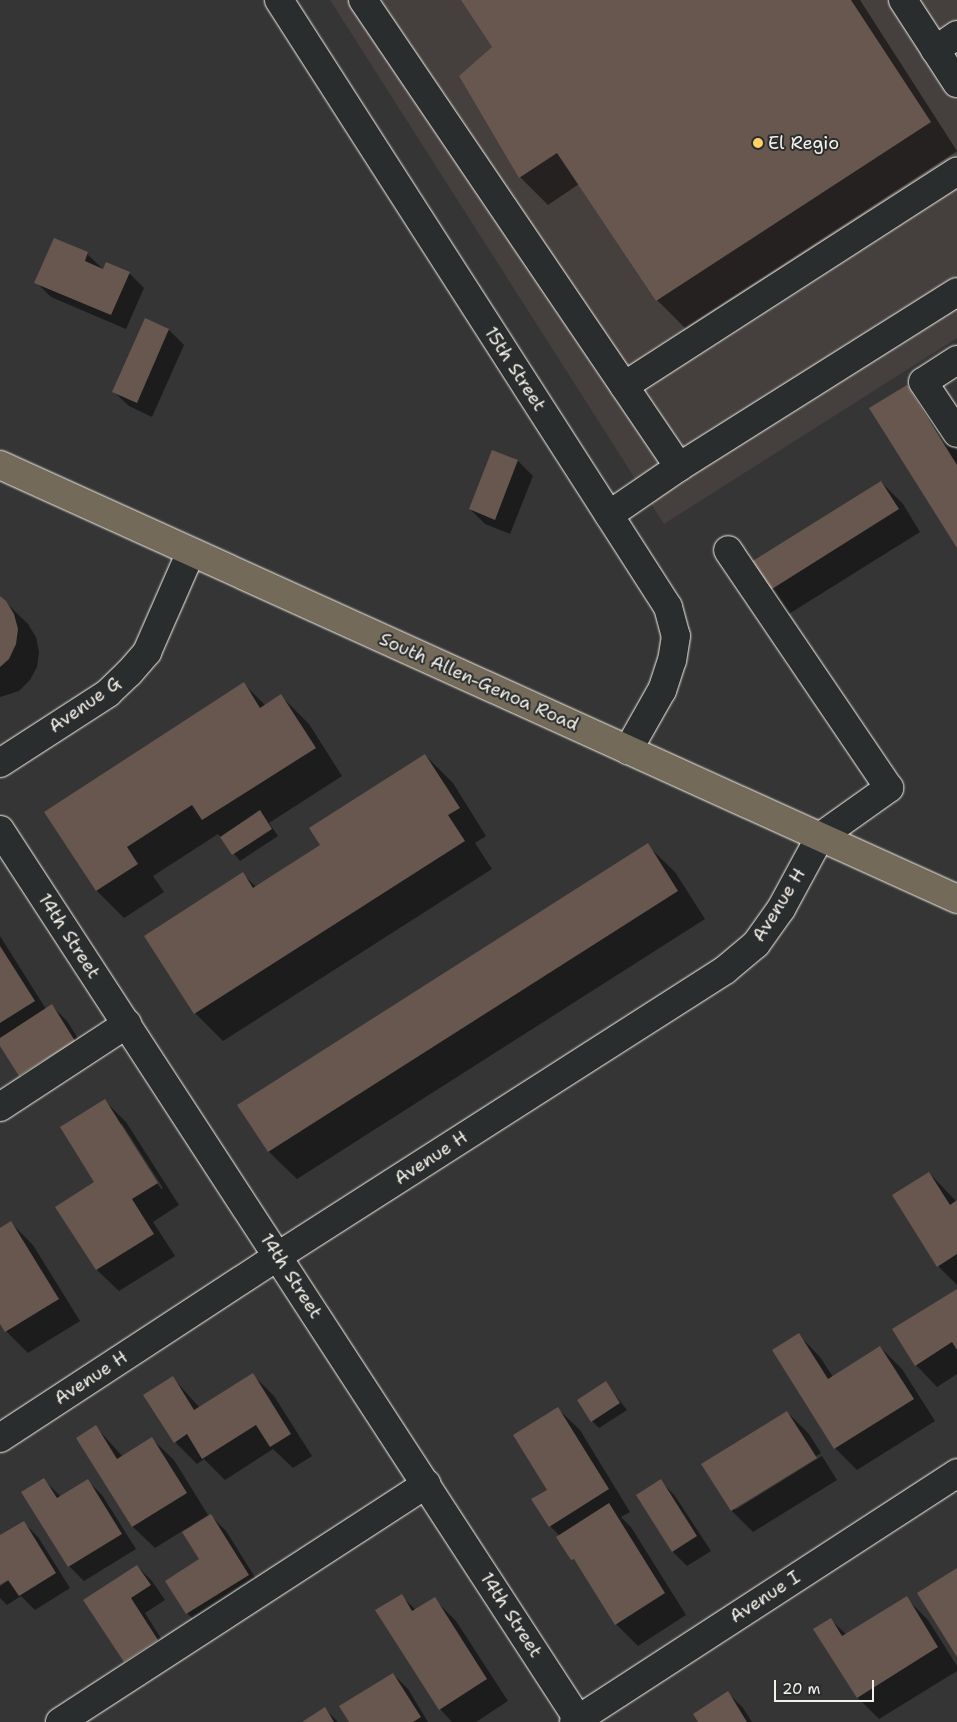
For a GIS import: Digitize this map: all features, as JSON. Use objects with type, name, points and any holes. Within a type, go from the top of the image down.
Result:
[{"type":"main road","name":"South Allen-Genoa Road","points":[[0,465],[957,899]]},
{"type":"street","name":"15th Street","points":[[279,0],[668,607],[676,636],[672,660],[662,690],[628,750]]},
{"type":"street","points":[[363,0],[678,467]]},
{"type":"street","points":[[903,0],[946,43],[957,83]]},
{"type":"street","points":[[624,386],[957,171]]},
{"type":"street","points":[[609,515],[678,467],[957,292]]},
{"type":"street","points":[[957,360],[923,382],[957,433]]},
{"type":"street","points":[[728,550],[889,788],[820,837]]},
{"type":"street","name":"Avenue G","points":[[0,763],[108,693],[129,673],[147,652],[191,552]]},
{"type":"street","name":"14th Street","points":[[0,830],[426,1484],[577,1721]]},
{"type":"street","name":"Avenue H","points":[[0,1438],[278,1256],[725,970],[756,944],[780,909],[820,837]]},
{"type":"street","points":[[0,1107],[127,1024]]},
{"type":"street","name":"Avenue I","points":[[577,1721],[957,1473]]},
{"type":"street","points":[[60,1722],[426,1484]]},
{"type":"shaded area","points":[[330,0],[957,0],[957,338],[664,524]]},
{"type":"building","points":[[461,0],[851,0],[931,122],[656,301],[557,153],[519,178],[459,76],[492,47]]},
{"type":"building","points":[[54,238],[88,252],[85,261],[103,269],[106,262],[130,272],[111,315],[34,283]]},
{"type":"building","points":[[145,318],[169,329],[137,403],[112,392]]},
{"type":"building","points":[[907,385],[957,465],[957,548],[869,408]]},
{"type":"building","points":[[492,450],[518,460],[495,520],[469,509]]},
{"type":"building","points":[[881,481],[899,509],[761,596],[743,567]]},
{"type":"building","points":[[0,596],[6,601],[14,614],[18,629],[16,644],[9,659],[0,667]]},
{"type":"building","points":[[244,682],[260,708],[281,694],[316,748],[202,820],[192,805],[127,847],[138,864],[96,891],[44,812]]},
{"type":"building","points":[[425,754],[460,808],[448,815],[465,841],[194,1014],[144,936],[243,872],[253,888],[320,845],[309,828]]},
{"type":"building","points":[[260,810],[272,829],[232,855],[220,837]]},
{"type":"building","points":[[648,843],[678,891],[268,1152],[237,1105]]},
{"type":"building","points":[[0,946],[35,1001],[0,1023]]},
{"type":"building","points":[[52,1004],[75,1041],[19,1076],[0,1046],[0,1038]]},
{"type":"building","points":[[105,1099],[158,1183],[132,1199],[154,1234],[96,1270],[55,1207],[94,1182],[60,1127]]},
{"type":"building","points":[[929,1172],[950,1205],[957,1200],[957,1254],[937,1267],[892,1195]]},
{"type":"building","points":[[11,1221],[59,1299],[5,1332],[0,1324],[0,1228]]},
{"type":"building","points":[[957,1289],[957,1350],[952,1342],[915,1366],[892,1329]]},
{"type":"building","points":[[799,1333],[828,1379],[880,1346],[914,1399],[834,1449],[772,1350]]},
{"type":"building","points":[[253,1373],[291,1434],[270,1447],[256,1425],[202,1459],[187,1434],[174,1443],[143,1395],[173,1376],[194,1410]]},
{"type":"building","points":[[606,1381],[620,1403],[591,1422],[577,1400]]},
{"type":"building","points":[[558,1407],[609,1489],[549,1527],[531,1499],[547,1490],[513,1435]]},
{"type":"building","points":[[787,1411],[817,1458],[731,1511],[701,1464]]},
{"type":"building","points":[[96,1425],[117,1459],[152,1437],[187,1493],[132,1527],[76,1438]]},
{"type":"building","points":[[44,1478],[57,1498],[88,1479],[122,1534],[68,1567],[21,1492]]},
{"type":"building","points":[[661,1479],[697,1536],[672,1552],[636,1495]]},
{"type":"building","points":[[609,1503],[665,1593],[615,1625],[574,1559],[571,1560],[556,1537]]},
{"type":"building","points":[[211,1514],[249,1575],[186,1614],[165,1581],[199,1559],[182,1532]]},
{"type":"building","points":[[24,1521],[56,1573],[19,1596],[8,1580],[0,1585],[0,1535]]},
{"type":"building","points":[[137,1565],[151,1585],[131,1598],[158,1640],[124,1662],[83,1600]]},
{"type":"building","points":[[957,1568],[957,1657],[917,1593]]},
{"type":"building","points":[[402,1594],[412,1611],[435,1597],[487,1679],[439,1710],[375,1610]]},
{"type":"building","points":[[907,1596],[938,1647],[857,1698],[813,1629],[831,1618],[842,1636]]},
{"type":"building","points":[[393,1673],[421,1717],[413,1722],[349,1722],[339,1706]]},
{"type":"building","points":[[728,1691],[747,1722],[698,1722],[693,1714]]},
{"type":"building","points":[[325,1707],[334,1722],[302,1722]]},
{"type":"place","name":"El Regio","points":[[758,143]]}]
